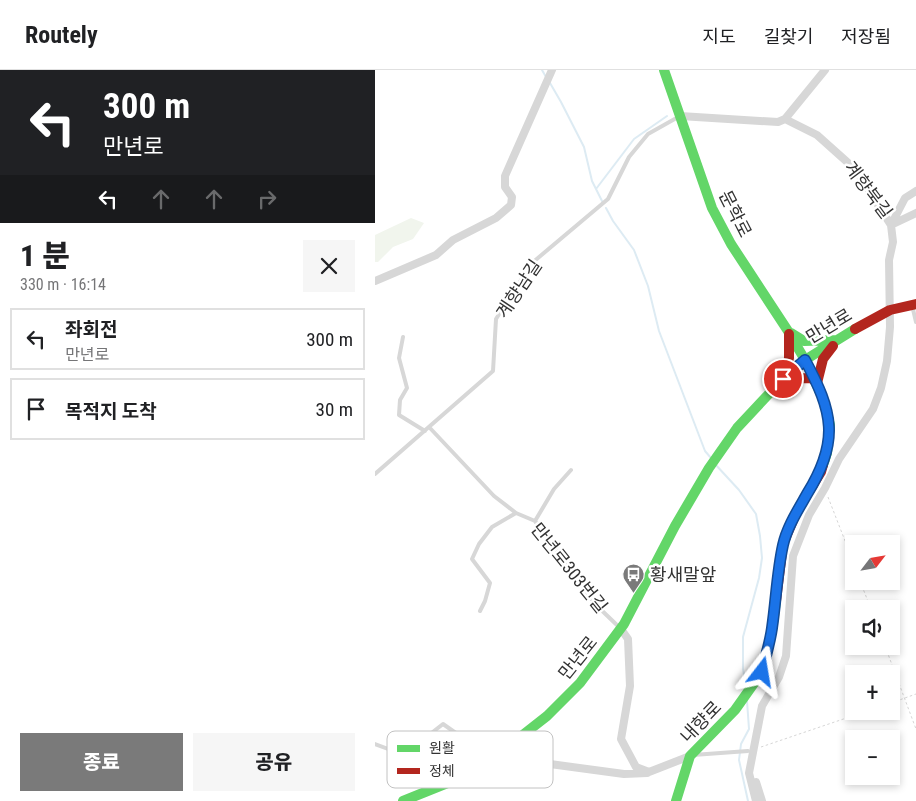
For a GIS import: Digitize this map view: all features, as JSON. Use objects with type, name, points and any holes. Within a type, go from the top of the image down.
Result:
[{"type":"street","points":[[375,280],[436,254],[453,240],[496,218],[511,205],[512,197],[505,187],[505,176],[552,70]]},
{"type":"street","name":"문학로","points":[[664,70],[712,208],[753,279],[805,360]]},
{"type":"street","points":[[785,120],[825,70]]},
{"type":"street","name":"계향북길","points":[[680,116],[778,122],[785,120],[817,135],[855,169],[891,225],[905,198],[916,191]]},
{"type":"street","points":[[756,801],[749,773],[751,750],[762,706],[779,677],[786,656],[793,556],[809,515],[839,459],[873,409],[881,388],[887,361],[890,310],[889,260],[893,242],[891,225],[916,213]]},
{"type":"street","name":"만년로","points":[[528,731],[547,716],[580,683],[621,629],[675,526],[709,468],[737,428],[783,379],[805,360],[853,330],[890,310],[914,304]]},
{"type":"street","points":[[788,331],[804,341],[839,339]]},
{"type":"street","points":[[788,331],[789,358],[783,379],[811,378],[817,383],[823,359],[839,339]]},
{"type":"street","name":"내향로","points":[[676,801],[690,756],[735,710],[762,672],[772,631],[783,544],[797,511],[821,472],[827,452],[830,425],[824,401],[805,360]]},
{"type":"street","points":[[621,629],[628,639],[630,686],[621,739],[637,767],[649,772]]},
{"type":"street","points":[[553,764],[624,774],[649,772],[690,756]]},
{"type":"street","points":[[751,763],[762,801]]},
{"type":"street","name":"만년로","points":[[403,801],[435,788]]},
{"type":"lane","name":"계향남길","points":[[375,474],[493,371],[496,319],[532,263],[608,199],[629,156],[648,134],[680,116]]},
{"type":"lane","points":[[914,304],[916,322]]},
{"type":"lane","points":[[403,337],[399,358],[407,388],[400,400],[399,415],[425,431]]},
{"type":"lane","name":"만년로303번길","points":[[429,427],[494,496],[516,513],[535,521],[595,604],[621,629]]},
{"type":"lane","points":[[535,521],[554,489],[571,470]]},
{"type":"lane","points":[[480,612],[490,583],[472,559],[479,544],[492,527],[516,513]]},
{"type":"lane","points":[[434,731],[443,724],[453,731]]},
{"type":"lane","points":[[375,744],[387,748]]},
{"type":"lane","points":[[690,756],[751,750]]},
{"type":"path","points":[[825,488],[845,540]]},
{"type":"path","points":[[888,655],[916,729]]},
{"type":"path","points":[[900,700],[916,694]]},
{"type":"path","points":[[751,750],[845,718]]},
{"type":"shaded area","points":[[411,218],[424,223],[413,239],[393,247],[378,262],[375,262],[375,235]]},
{"type":"waterway","points":[[542,70],[546,77]]},
{"type":"waterway","points":[[550,83],[584,147],[592,181],[602,201]]},
{"type":"waterway","points":[[596,189],[634,139],[667,116]]},
{"type":"waterway","points":[[606,208],[634,250],[648,286],[659,331],[705,451],[711,458]]},
{"type":"waterway","points":[[715,464],[739,490],[756,514],[760,536],[762,558],[759,578],[743,637],[743,669],[746,686]]},
{"type":"waterway","points":[[747,701],[749,729],[741,744],[739,760],[748,801]]},
{"type":"traffic: fast","points":[[664,70],[712,208],[731,244],[805,360],[824,401],[830,425],[827,453],[823,465]]},
{"type":"traffic: fast","points":[[528,731],[547,716],[580,683],[624,624],[675,526],[709,468],[737,428],[779,383],[805,360],[855,329]]},
{"type":"traffic: fast","points":[[791,333],[804,341],[836,340]]},
{"type":"traffic: fast","points":[[676,801],[690,756],[735,710],[762,672],[772,631],[776,601]]},
{"type":"traffic: fast","points":[[403,801],[435,788]]},
{"type":"traffic: jam","points":[[855,329],[890,310],[916,304]]},
{"type":"traffic: jam","points":[[789,334],[789,358],[783,379],[811,378],[817,383],[823,359],[833,346]]},
{"type":"traffic: jam","points":[[776,601],[783,544],[797,511],[821,472],[823,465]]},
{"type":"place","name":"황새말앞","points":[[634,594]]},
{"type":"route","points":[[762,672],[772,631],[783,544],[797,511],[821,472],[827,452],[830,425],[824,401],[805,360],[783,379]]}]
